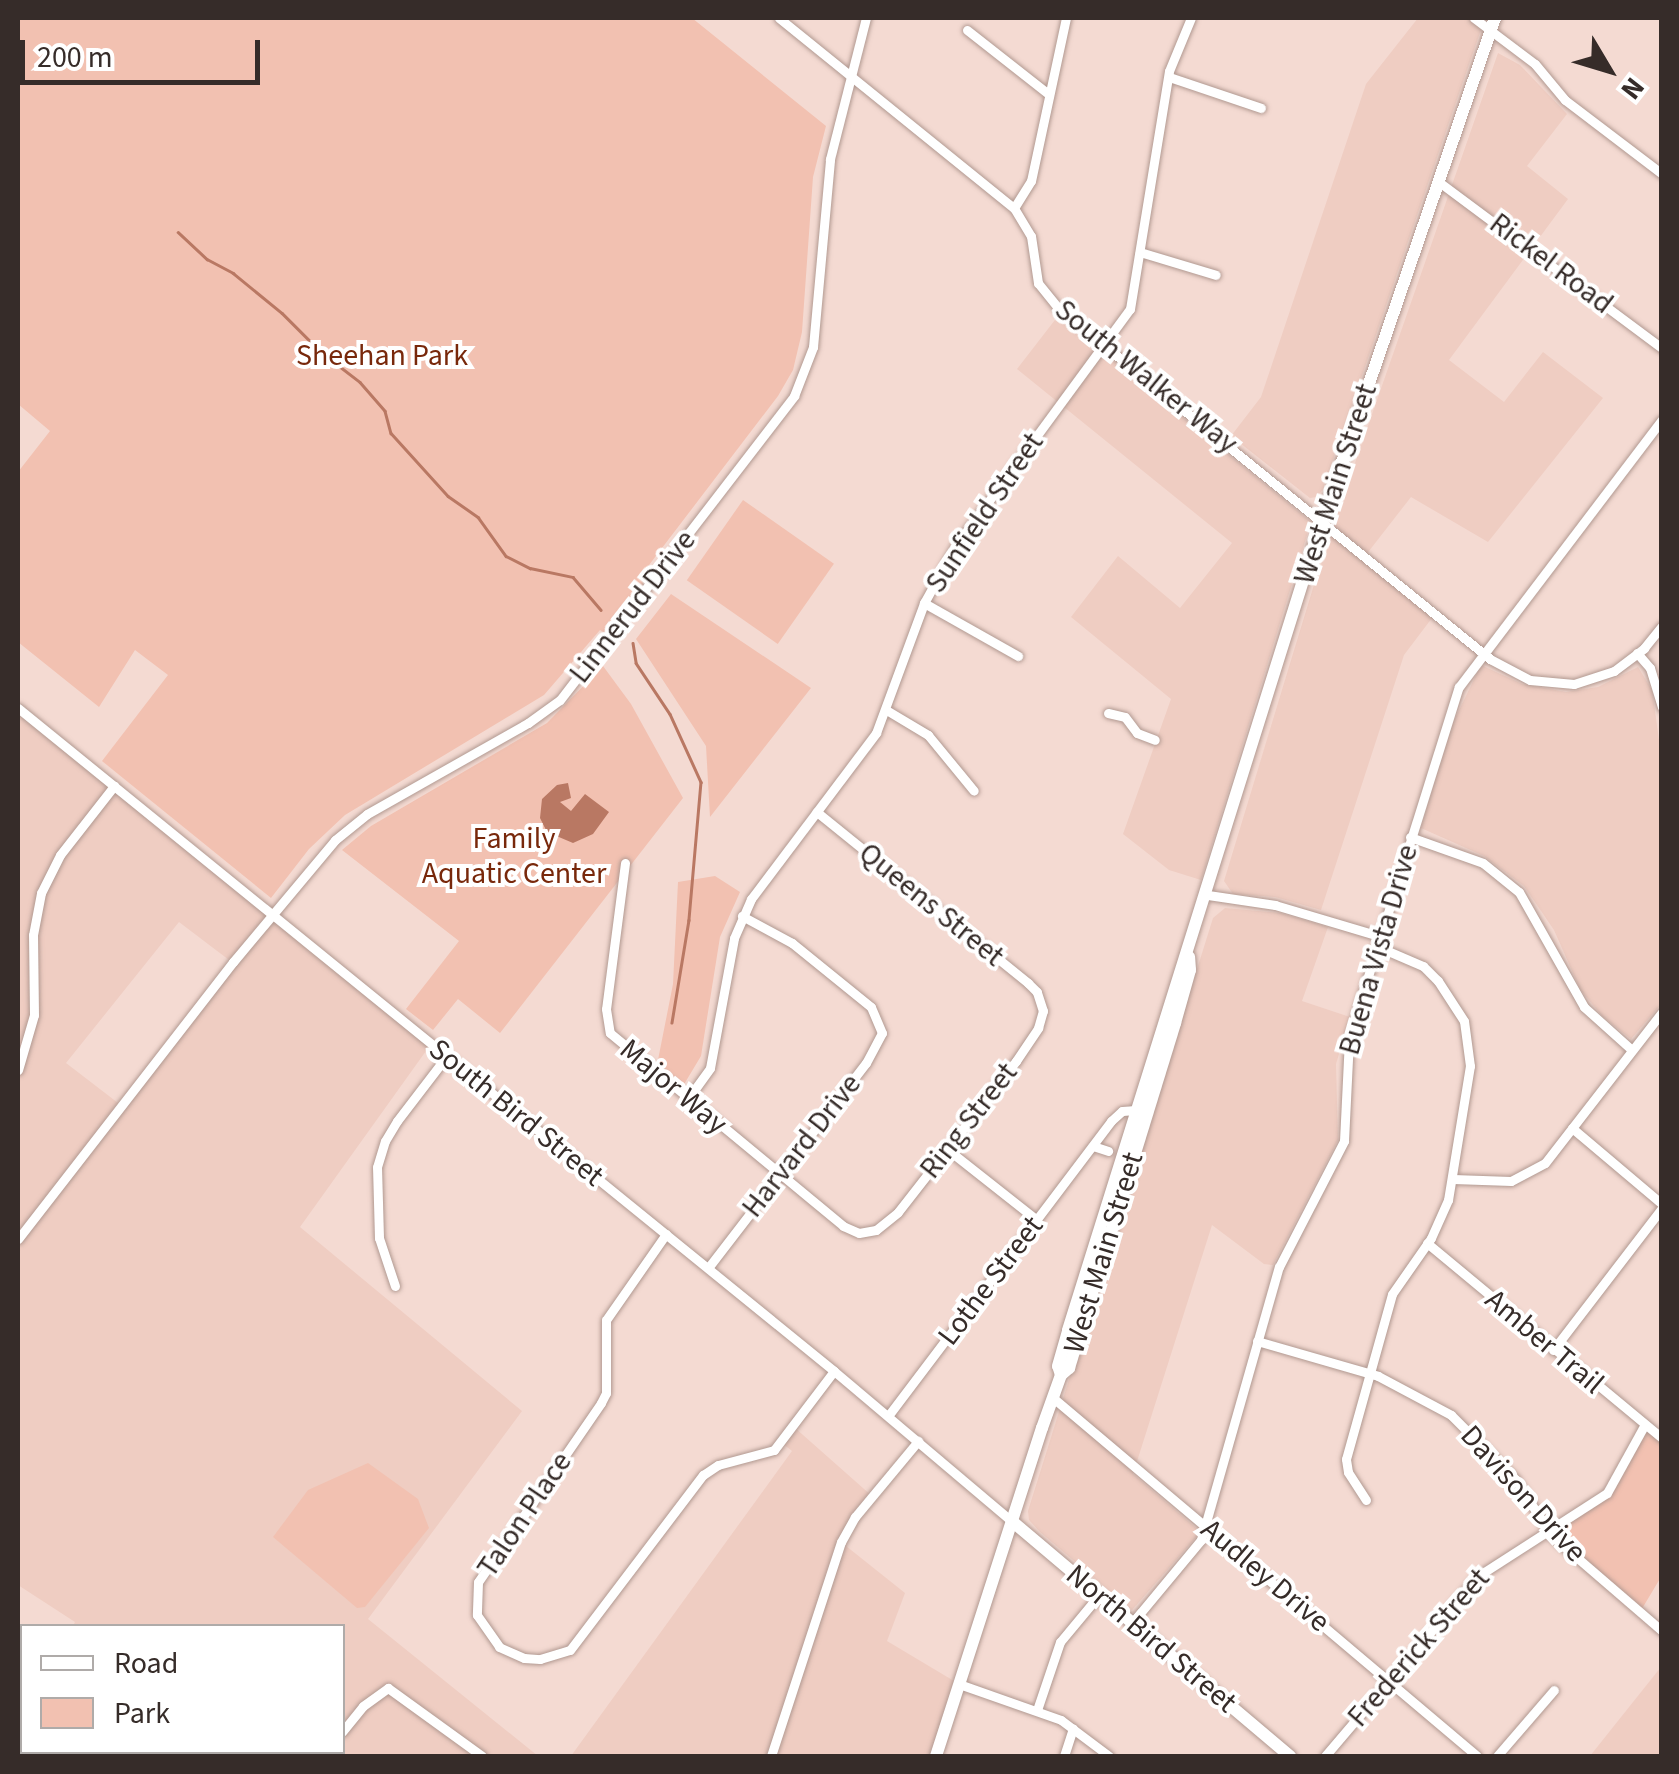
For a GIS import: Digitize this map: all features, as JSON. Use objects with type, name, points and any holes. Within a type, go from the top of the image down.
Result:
[{"type":"main road","name":"West Main Street","points":[[1061,1375],[1058,1366],[1068,1330],[1208,895],[1322,520],[1493,24]]},
{"type":"main road","name":"West Main Street","points":[[936,1756],[1052,1397],[1068,1368],[1175,1023],[1190,970],[1188,955]]},
{"type":"main road","name":"North Bird Street","points":[[1013,1522],[1290,1756]]},
{"type":"street","name":"South Walker Way","points":[[779,18],[1014,208],[1030,236],[1038,283],[1058,308],[1510,672],[1552,684],[1596,679],[1637,654],[1662,626]]},
{"type":"street","name":"Linnerud Drive","points":[[18,1239],[315,862],[350,827],[528,723],[560,700],[580,680],[794,396],[815,335],[827,180],[866,18]]},
{"type":"street","points":[[1014,208],[1031,181],[1066,18]]},
{"type":"street","name":"Sunfield Street","points":[[687,1100],[710,1068],[734,938],[742,916],[888,711],[924,603],[955,547],[1130,309],[1169,77],[1178,41],[1191,18]]},
{"type":"street","points":[[1474,18],[1493,24],[1565,100],[1662,174]]},
{"type":"street","points":[[967,30],[1047,93]]},
{"type":"street","points":[[1169,77],[1261,108]]},
{"type":"street","name":"Rickel Road","points":[[1439,182],[1662,348]]},
{"type":"street","points":[[1140,252],[1216,275]]},
{"type":"street","name":"Buena Vista Drive","points":[[1132,1623],[1194,1550],[1206,1526],[1279,1268],[1344,1141],[1349,1038],[1449,710],[1482,652],[1662,420]]},
{"type":"street","points":[[924,603],[1018,656]]},
{"type":"street","points":[[1637,654],[1650,668],[1662,707]]},
{"type":"street","name":"South Bird Street","points":[[18,708],[834,1371],[1013,1522]]},
{"type":"street","points":[[888,711],[928,736],[974,791]]},
{"type":"street","points":[[1108,714],[1125,717],[1137,733],[1155,740]]},
{"type":"street","points":[[18,1070],[32,1034],[33,935],[45,882],[114,786]]},
{"type":"street","name":"Queens Street","points":[[816,812],[1028,983],[1041,1001]]},
{"type":"street","points":[[1410,837],[1462,852],[1510,883],[1538,920],[1564,977],[1584,1007],[1632,1050]]},
{"type":"street","name":"Major Way","points":[[624,863],[606,1022],[620,1045],[843,1226],[860,1232],[877,1230]]},
{"type":"street","points":[[1208,895],[1276,905],[1378,941],[1423,966],[1453,1000],[1464,1021],[1470,1066],[1453,1178],[1440,1222],[1392,1294],[1346,1459],[1348,1472],[1366,1500]]},
{"type":"street","name":"Harvard Drive","points":[[708,1268],[878,1044],[878,1018],[870,1007],[792,943],[742,916]]},
{"type":"street","name":"Ring Street","points":[[877,1230],[891,1221],[1032,1038],[1042,1017],[1041,1001]]},
{"type":"street","points":[[1453,1178],[1490,1184],[1531,1174],[1662,1012]]},
{"type":"street","points":[[395,1286],[378,1238],[378,1167],[384,1140],[446,1057]]},
{"type":"street","name":"Lothe Street","points":[[888,1416],[1118,1113],[1136,1110]]},
{"type":"street","points":[[1553,1350],[1662,1206],[1572,1128]]},
{"type":"street","points":[[1093,1146],[1108,1152]]},
{"type":"street","points":[[947,1149],[1037,1220]]},
{"type":"street","name":"Talon Place","points":[[666,1234],[606,1320],[607,1383],[601,1404],[478,1582],[477,1615],[499,1647],[524,1658],[570,1650],[704,1475],[718,1465],[774,1450],[834,1371]]},
{"type":"street","name":"Amber Trail","points":[[1427,1243],[1662,1438]]},
{"type":"street","name":"Davison Drive","points":[[1258,1342],[1370,1374],[1426,1399],[1469,1430],[1515,1479],[1549,1532],[1662,1631]]},
{"type":"street","name":"Audley Drive","points":[[1052,1397],[1477,1756]]},
{"type":"street","name":"Frederick Street","points":[[1325,1756],[1478,1576],[1607,1494],[1644,1426]]},
{"type":"street","points":[[771,1756],[841,1542],[855,1517],[918,1441]]},
{"type":"street","points":[[1037,1710],[1060,1642],[1098,1595]]},
{"type":"street","points":[[959,1684],[1037,1710],[1073,1728],[1110,1756]]},
{"type":"street","points":[[345,1728],[363,1706],[388,1688],[482,1756]]},
{"type":"street","points":[[1496,1756],[1554,1690]]},
{"type":"street","points":[[1064,1756],[1073,1728]]},
{"type":"shaded area","points":[[1418,18],[1485,18],[1323,489],[1317,497],[1310,498],[1231,436],[1261,397],[1366,84]]},
{"type":"shaded area","points":[[1498,53],[1520,65],[1567,114],[1527,166],[1568,199],[1449,360],[1504,402],[1543,352],[1603,398],[1488,542],[1411,497],[1362,560],[1432,618],[1404,655],[1321,910],[1275,897],[1233,894],[1224,881],[1323,555]]},
{"type":"shaded area","points":[[1058,316],[1311,522],[1201,880],[1169,870],[1123,834],[1171,699],[1071,617],[1118,556],[1180,608],[1232,543],[1017,369]]},
{"type":"shaded area","points":[[1481,665],[1522,684],[1566,692],[1598,687],[1638,667],[1652,690],[1661,754],[1662,1003],[1631,1039],[1602,1016],[1580,989],[1554,930],[1524,886],[1484,856],[1421,828],[1450,729]]},
{"type":"shaded area","points":[[18,708],[431,1044],[300,1227],[522,1411],[368,1619],[538,1756],[18,1756],[20,1708],[20,1754],[345,1754],[345,1624],[75,1622],[18,1585]],"holes":[[[179,922],[233,963],[122,1106],[66,1063]]]},
{"type":"shaded area","points":[[568,783],[571,798],[560,802],[571,811],[585,794],[609,812],[593,834],[573,843],[547,832],[540,818],[542,799],[557,785]]},
{"type":"shaded area","points":[[1225,908],[1280,913],[1328,927],[1302,1001],[1350,1017],[1336,1064],[1338,1140],[1273,1265],[1264,1264],[1212,1225],[1133,1474],[1196,1528],[1198,1535],[1132,1610],[1040,1532],[1029,1520],[1028,1511],[1213,918]]},
{"type":"shaded area","points":[[794,1427],[872,1496],[841,1542],[905,1593],[887,1641],[959,1684],[936,1756],[571,1756],[792,1451],[782,1443]]},
{"type":"shaded area","points":[[1661,1667],[1661,1756],[1590,1756]]},
{"type":"green space","name":"Sheehan Park","points":[[18,18],[692,18],[826,126],[813,177],[802,332],[793,370],[778,396],[646,569],[651,573],[606,634],[600,630],[544,695],[345,815],[309,849],[271,898],[102,761],[168,675],[135,650],[99,707],[18,642],[18,472],[50,431],[18,404]]},
{"type":"green space","points":[[743,500],[834,564],[778,644],[687,580]]},
{"type":"green space","points":[[671,594],[811,688],[710,817],[706,746],[636,639]]},
{"type":"green space","name":"Family Aquatic Center","points":[[603,666],[631,704],[683,798],[500,1033],[458,999],[433,1030],[406,1009],[459,941],[342,850],[371,826],[547,723]]},
{"type":"green space","points":[[715,876],[740,892],[720,937],[701,1056],[683,1086],[657,1065],[673,984],[678,882]]},
{"type":"green space","points":[[1644,1426],[1661,1438],[1661,1577],[1640,1612],[1549,1532],[1607,1493]]},
{"type":"green space","points":[[368,1463],[418,1499],[429,1528],[365,1607],[357,1608],[273,1537],[308,1490]]},
{"type":"waterway","points":[[178,232],[207,259],[233,273],[282,313],[321,352],[360,382],[385,411],[391,433],[448,496],[478,517],[506,556],[530,568],[573,577],[601,610]]},
{"type":"waterway","points":[[633,643],[636,663],[670,714],[701,782],[689,920],[672,1023]]}]
